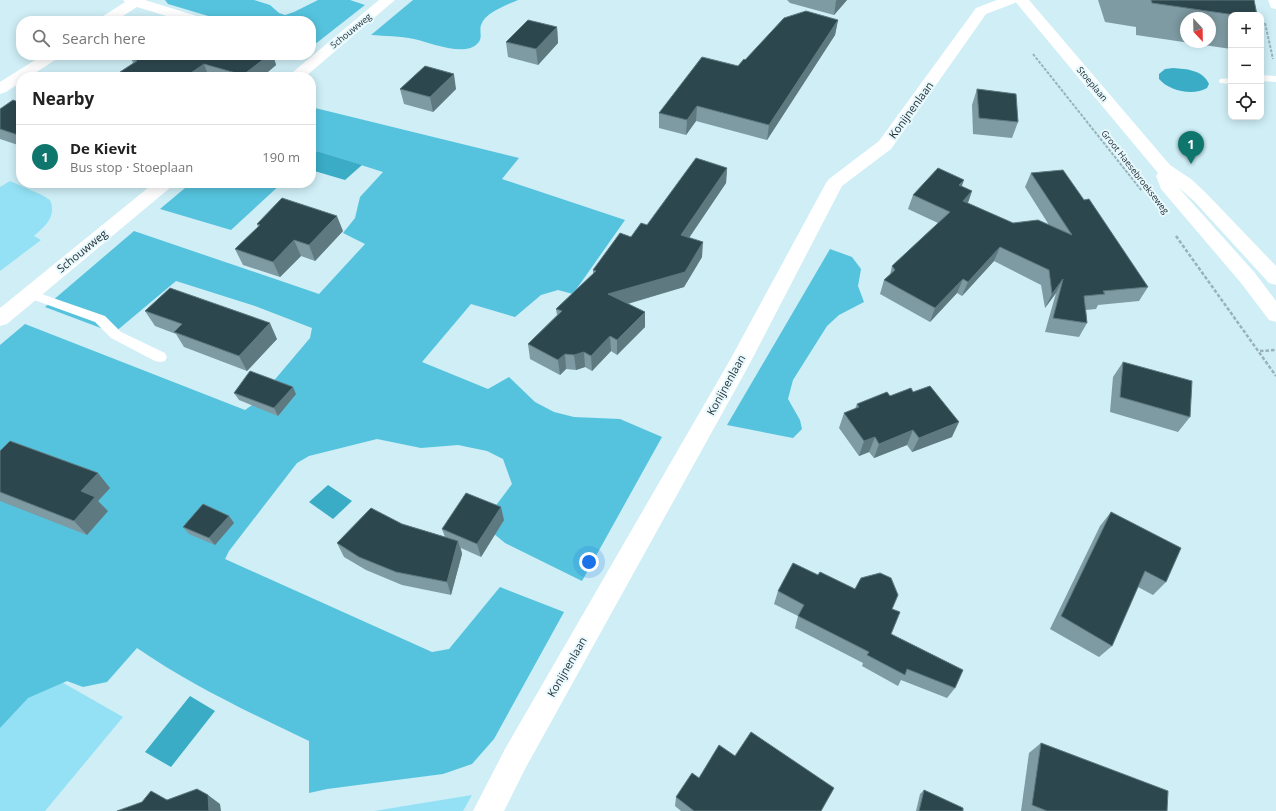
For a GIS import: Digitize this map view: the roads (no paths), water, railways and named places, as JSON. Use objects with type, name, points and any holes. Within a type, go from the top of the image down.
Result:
[{"type":"street","name":"Schouwweg","points":[[316,54],[388,0]]},
{"type":"street","name":"Konijnenlaan","points":[[488,811],[515,759],[738,365],[835,183],[885,145],[981,11],[1010,0]]},
{"type":"street","name":"Stoeplaan","points":[[1021,0],[1164,168],[1185,183],[1276,278]]},
{"type":"street","points":[[1275,0],[1276,5]]},
{"type":"street","points":[[112,16],[134,1],[182,16]]},
{"type":"street","points":[[26,72],[45,60]]},
{"type":"street","name":"Schouwweg","points":[[299,72],[310,60]]},
{"type":"street","points":[[0,89],[16,79]]},
{"type":"street","name":"Stoeplaan","points":[[1164,168],[1168,185],[1248,278],[1276,315]]},
{"type":"street","name":"Schouwweg","points":[[0,319],[159,188]]},
{"type":"lane","points":[[1264,78],[1276,79]]},
{"type":"lane","points":[[30,294],[100,319],[116,335],[160,357]]},
{"type":"place","name":"De Kievit","points":[[1191,164]]}]
